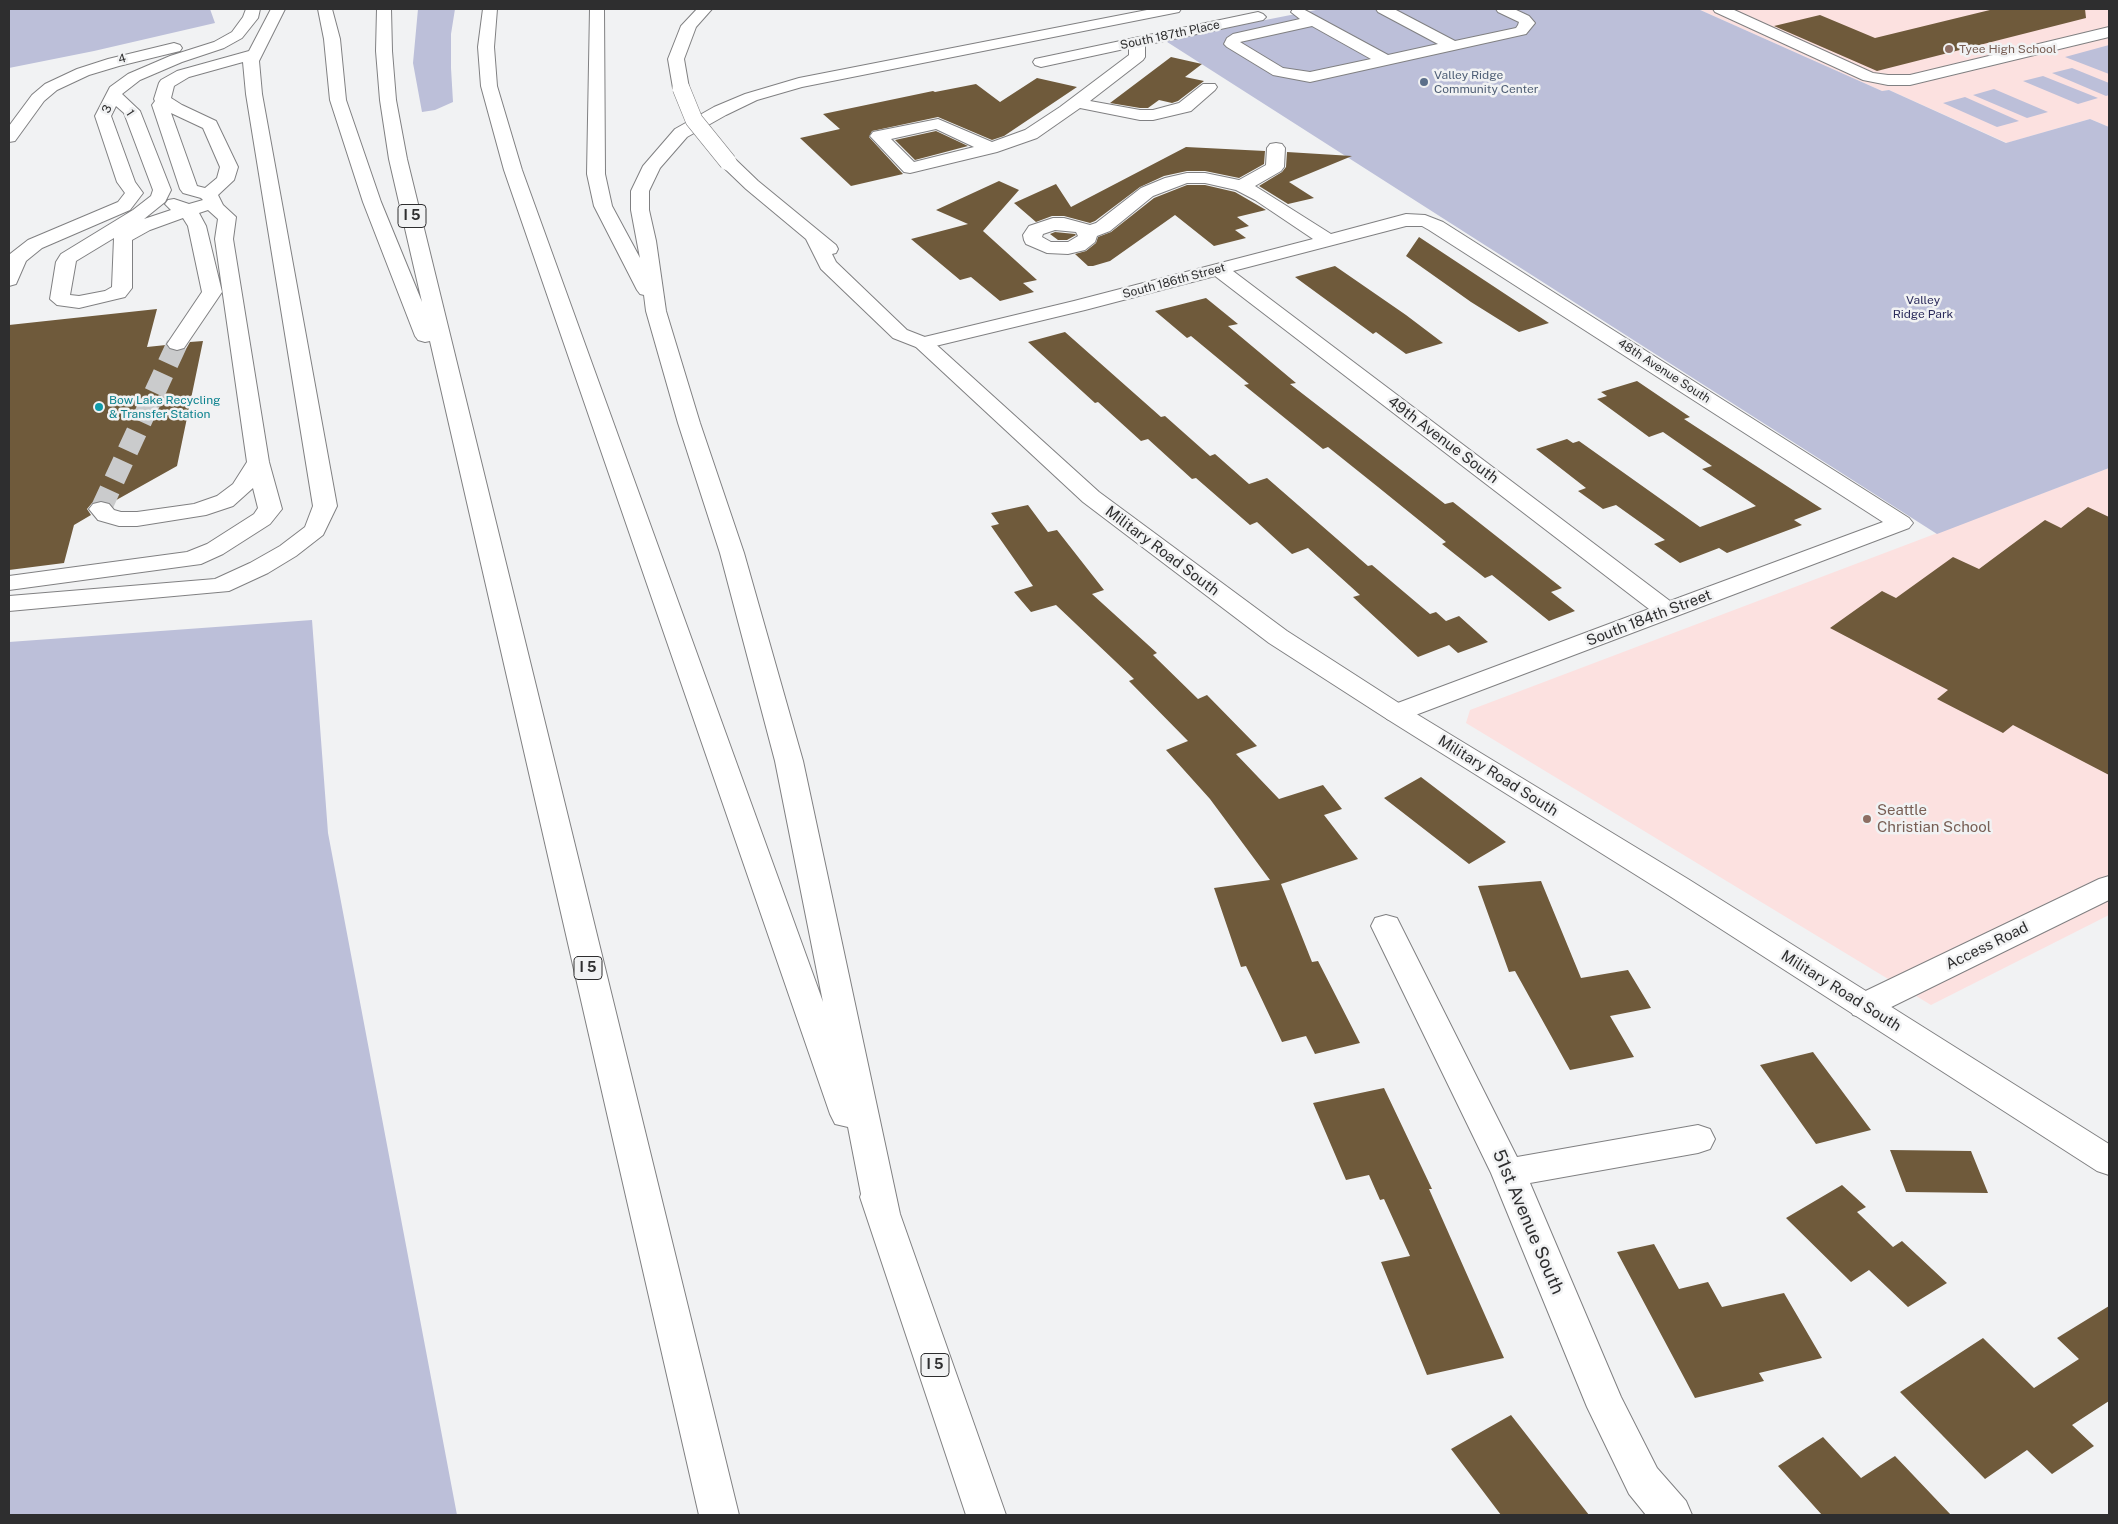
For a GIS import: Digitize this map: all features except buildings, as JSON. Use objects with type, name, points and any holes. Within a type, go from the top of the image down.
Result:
[{"type":"main road","points":[[9,604],[220,586],[260,568],[288,551],[315,530],[325,506],[240,85],[278,9]]},
{"type":"main road","points":[[324,9],[332,39],[338,100],[372,202],[459,421]]},
{"type":"main road","name":"I 5","points":[[384,9],[384,51],[398,159],[719,1515]]},
{"type":"main road","name":"I 5","points":[[490,9],[486,47],[489,86],[513,170],[883,1215],[986,1515]]},
{"type":"main road","points":[[597,9],[596,174],[603,206],[654,304]]},
{"type":"main road","name":"Military Road South","points":[[705,9],[689,26],[676,59],[681,88],[694,120],[728,162],[815,238],[828,265],[865,302],[900,334],[923,343],[1091,497],[1278,637],[2109,1161]]},
{"type":"main road","points":[[883,1215],[789,761],[732,553],[688,423],[654,304],[640,191],[652,166],[681,133],[720,110],[751,97],[799,83],[1174,9]]},
{"type":"main road","points":[[1383,9],[1453,46]]},
{"type":"main road","points":[[1314,20],[1238,37],[1232,41],[1232,44],[1279,72],[1300,77],[1319,76],[1521,30],[1525,27],[1527,23],[1524,19],[1503,9]]},
{"type":"main road","points":[[1720,9],[1869,77],[1888,80],[1910,80],[2109,32]]},
{"type":"main road","points":[[1288,11],[1314,20],[1386,61]]},
{"type":"main road","name":"South 187th Place","points":[[1040,62],[1288,11]]},
{"type":"main road","points":[[113,95],[116,90],[134,77],[176,59],[219,44],[237,35],[252,14]]},
{"type":"main road","name":"4","points":[[9,137],[16,119],[38,98],[52,87],[83,72],[137,55],[237,35]]},
{"type":"main road","points":[[991,148],[938,124],[880,136],[910,168],[991,148],[1031,134],[1077,103],[1137,57],[1137,42]]},
{"type":"main road","points":[[211,195],[189,188],[166,102],[168,83],[183,74],[254,54]]},
{"type":"main road","points":[[112,121],[140,134],[166,102],[184,84],[216,77],[240,85]]},
{"type":"main road","points":[[1077,103],[1140,116],[1153,115],[1185,107],[1209,87]]},
{"type":"main road","name":"3","points":[[112,121],[103,116],[113,95]]},
{"type":"main road","name":"1","points":[[113,95],[132,111],[162,190],[159,198]]},
{"type":"main road","points":[[166,102],[188,135]]},
{"type":"main road","points":[[166,102],[210,125],[229,167],[225,180],[193,219]]},
{"type":"main road","name":"3","points":[[112,121],[112,140],[126,182],[134,193]]},
{"type":"main road","name":"3","points":[[102,164],[95,138],[112,121]]},
{"type":"main road","points":[[1242,186],[1275,167],[1276,148]]},
{"type":"main road","points":[[1087,233],[1103,227],[1147,192],[1171,182],[1187,178],[1206,178],[1242,186],[1261,196],[1327,240]]},
{"type":"main road","points":[[9,280],[17,258],[35,244],[114,201],[124,206],[134,193],[159,198],[193,219],[212,292],[177,344]]},
{"type":"main road","points":[[9,584],[192,559],[215,549],[262,519],[270,509],[258,462],[224,239],[212,218],[211,195]]},
{"type":"main road","points":[[159,198],[139,214],[68,258],[60,299],[79,302],[118,293],[122,288],[123,238],[143,226],[162,218],[193,219]]},
{"type":"main road","name":"South 186th Street","points":[[923,343],[1406,220],[1425,221]]},
{"type":"main road","name":"48th Avenue South","points":[[1425,221],[1436,226],[1902,524]]},
{"type":"main road","name":"49th Avenue South","points":[[1218,269],[1667,611]]},
{"type":"main road","points":[[101,509],[106,515],[119,518],[137,518],[198,510],[225,501],[242,488],[258,462]]},
{"type":"main road","name":"South 184th Street","points":[[1396,713],[1902,524]]},
{"type":"main road","name":"Access Road","points":[[1864,1006],[2109,887]]},
{"type":"main road","name":"51st Avenue South","points":[[1386,926],[1508,1173],[1606,1407],[1643,1481],[1672,1515]]},
{"type":"main road","points":[[1508,1173],[1698,1139]]},
{"type":"shaded area","name":"Tyee High School","points":[[1698,9],[2109,9],[2109,127],[2090,119],[2007,143],[1889,90],[1882,91]]},
{"type":"shaded area","name":"Seattle Christian School","points":[[2109,468],[2109,915],[1931,1005],[1466,723],[1470,710]]},
{"type":"green space","points":[[9,9],[210,9],[215,23],[94,51],[9,68]]},
{"type":"green space","points":[[418,9],[455,9],[451,34],[453,102],[435,110],[422,112],[413,63]]},
{"type":"green space","name":"Valley Ridge Park","points":[[1321,9],[1698,9],[1882,91],[1889,90],[2006,143],[2090,119],[2109,127],[2109,468],[1937,534],[1164,40]]},
{"type":"green space","points":[[2109,45],[2109,74],[2065,57]]},
{"type":"green space","points":[[2072,68],[2109,83],[2109,95],[2106,96],[2052,73]]},
{"type":"green space","points":[[2043,76],[2098,98],[2078,104],[2023,81]]},
{"type":"green space","points":[[1994,89],[2048,112],[2027,118],[1973,95]]},
{"type":"green space","points":[[1965,97],[2019,121],[1997,127],[1943,103]]},
{"type":"green space","points":[[312,620],[328,833],[457,1515],[9,1515],[9,642]]},
{"type":"tunnel","points":[[101,509],[177,344]]},
{"type":"place","name":"Tyee High School","points":[[1949,49]]},
{"type":"place","name":"Valley Ridge Community Center","points":[[1424,82]]},
{"type":"place","name":"Bow Lake Recycling & Transfer Station","points":[[99,407]]},
{"type":"place","name":"Seattle Christian School","points":[[1867,819]]}]
